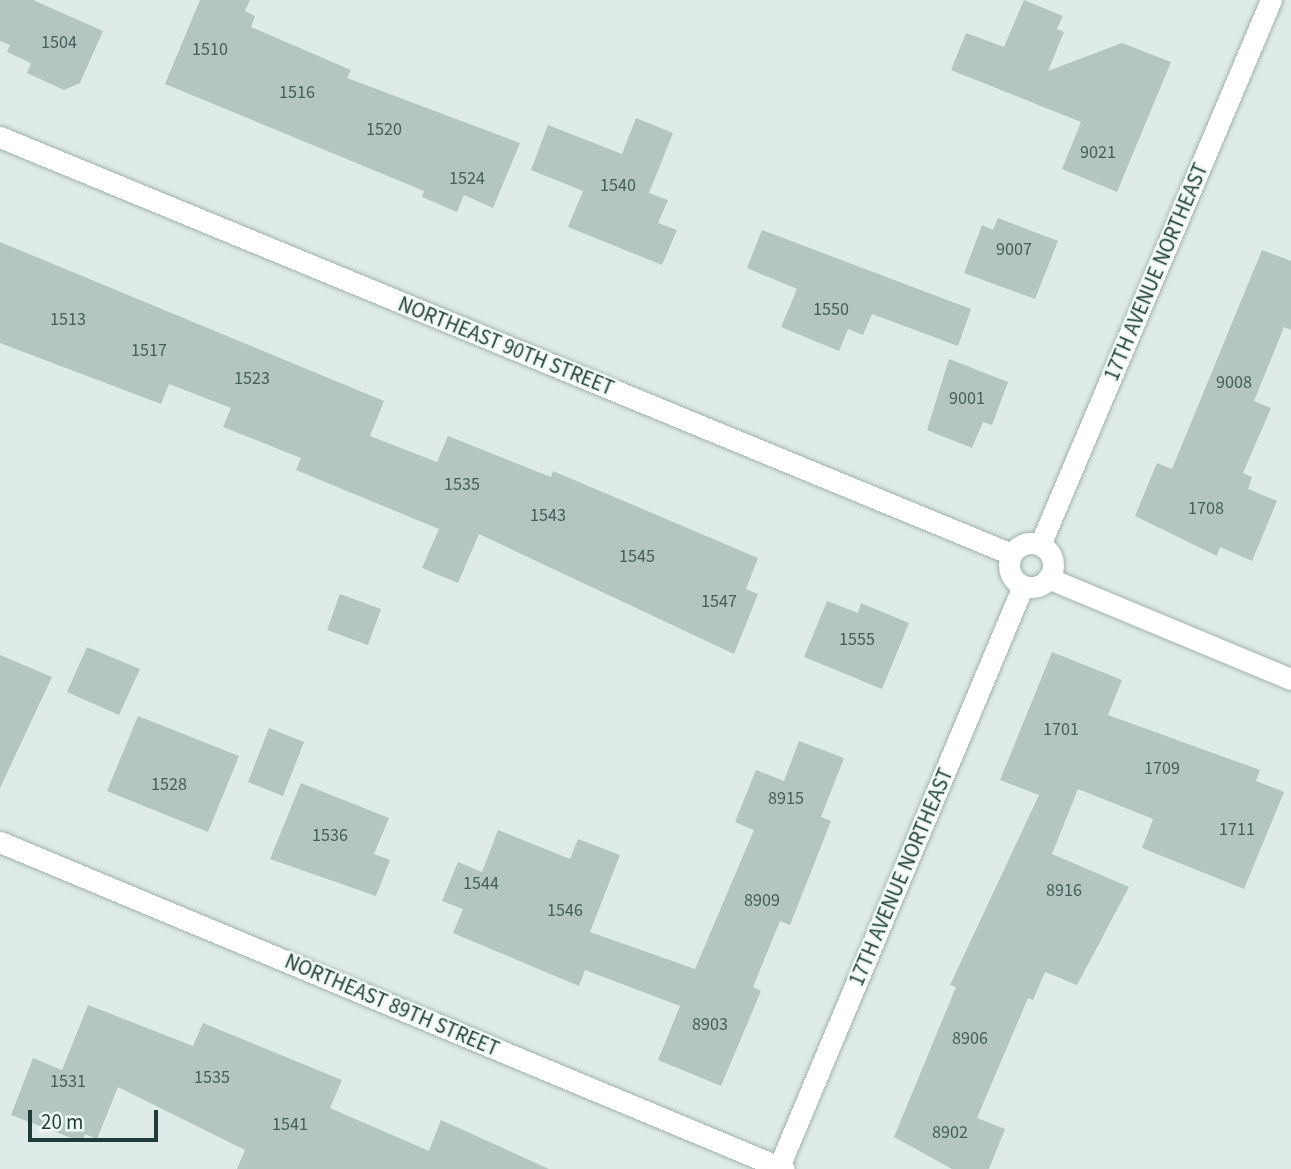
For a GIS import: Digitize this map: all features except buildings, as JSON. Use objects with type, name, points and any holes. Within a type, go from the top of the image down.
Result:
[{"type":"street","name":"17TH AVENUE NORTHEAST","points":[[1040,545],[1271,0]]},
{"type":"street","name":"NORTHEAST 90TH STREET","points":[[0,137],[1011,554]]},
{"type":"street","points":[[1048,578],[1053,563],[1040,545],[1022,544],[1011,554],[1010,574],[1023,586],[1048,578],[1291,679]]},
{"type":"street","name":"17TH AVENUE NORTHEAST","points":[[781,1168],[1023,586]]},
{"type":"street","name":"NORTHEAST 89TH STREET","points":[[0,842],[781,1168]]}]
